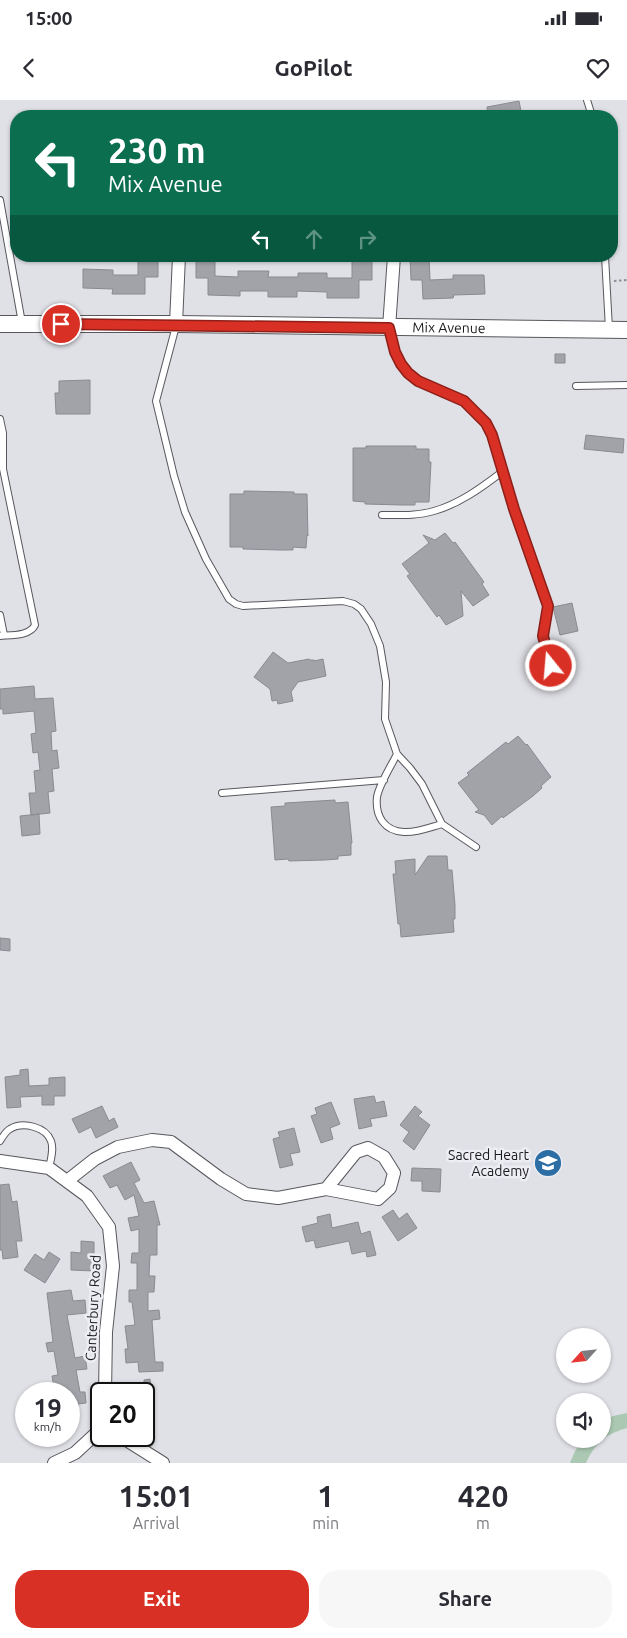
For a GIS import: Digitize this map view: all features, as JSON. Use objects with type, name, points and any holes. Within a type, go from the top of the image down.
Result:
[{"type":"street","points":[[176,324],[179,262]]},
{"type":"street","points":[[389,328],[394,262]]},
{"type":"street","name":"Mix Avenue","points":[[0,324],[176,324],[627,330]]},
{"type":"street","points":[[67,1181],[95,1159],[118,1147],[152,1140],[171,1142],[221,1179],[246,1194],[278,1198],[326,1189],[378,1199],[390,1188],[394,1173],[384,1157],[368,1148],[356,1152],[326,1189]]},
{"type":"street","name":"Canterbury Road","points":[[0,1161],[49,1168],[87,1196],[109,1227],[113,1266],[106,1332],[105,1382]]},
{"type":"street","points":[[54,1463],[75,1453],[90,1439]]},
{"type":"street","points":[[138,1447],[163,1463]]},
{"type":"lane","points":[[0,200],[10,248]]},
{"type":"lane","points":[[13,262],[22,324]]},
{"type":"lane","points":[[605,262],[609,330]]},
{"type":"lane","points":[[176,324],[156,401],[178,493],[206,559],[229,598],[236,604],[252,607],[343,600],[361,609],[371,624],[380,646],[386,682],[385,719],[397,754],[422,784],[442,824],[476,847]]},
{"type":"lane","points":[[389,328],[395,352],[408,373],[418,381],[464,401],[486,423],[492,435],[502,472],[548,606],[543,636],[553,678]]},
{"type":"lane","points":[[576,386],[627,385]]},
{"type":"lane","points":[[0,419],[3,433],[3,489],[35,625],[28,632],[2,636],[0,615]]},
{"type":"lane","points":[[382,515],[411,515],[433,512],[472,493],[502,472]]},
{"type":"lane","points":[[397,754],[377,796],[380,821],[390,829],[405,832],[442,824]]},
{"type":"lane","points":[[222,793],[384,780]]},
{"type":"lane","points":[[0,1141],[6,1132],[16,1126],[39,1128],[46,1133],[53,1147],[49,1168]]},
{"type":"path","points":[[607,282],[627,280]]},
{"type":"green space","points":[[627,1413],[627,1428],[611,1434],[611,1417]]},
{"type":"green space","points":[[577,1448],[595,1448],[586,1463],[570,1463]]},
{"type":"building","points":[[519,101],[521,110],[487,110],[487,107]]},
{"type":"building","points":[[138,262],[158,262],[158,277],[145,277],[145,294],[112,294],[113,289],[83,288],[83,269],[113,270],[113,275],[138,275]]},
{"type":"building","points":[[196,262],[215,262],[215,276],[238,277],[238,271],[269,271],[268,277],[298,277],[298,273],[327,273],[327,278],[352,278],[352,262],[372,262],[372,280],[359,280],[359,298],[327,298],[327,292],[297,291],[297,297],[268,297],[268,291],[240,291],[240,296],[208,295],[208,278],[196,278]]},
{"type":"building","points":[[410,262],[429,262],[430,280],[453,279],[453,275],[484,275],[485,294],[423,299],[422,280],[411,280]]},
{"type":"building","points":[[555,354],[565,354],[565,363],[555,363]]},
{"type":"building","points":[[90,380],[90,414],[56,414],[55,393],[59,393],[59,381]]},
{"type":"building","points":[[586,435],[624,439],[623,453],[584,449]]},
{"type":"building","points":[[366,446],[416,446],[416,449],[429,449],[429,462],[431,462],[429,502],[415,502],[415,505],[402,505],[365,504],[365,502],[353,501],[353,448],[366,448]]},
{"type":"building","points":[[244,491],[307,494],[308,536],[306,548],[293,547],[293,550],[280,550],[230,547],[230,494],[244,494]]},
{"type":"building","points":[[445,533],[453,543],[455,542],[484,582],[482,584],[489,595],[473,606],[461,591],[463,616],[446,625],[439,615],[437,617],[407,576],[410,574],[402,564],[429,543],[423,535],[435,540]]},
{"type":"building","points":[[572,603],[578,631],[560,635],[553,607]]},
{"type":"building","points":[[273,652],[288,663],[309,659],[314,661],[323,659],[326,676],[298,682],[291,692],[293,701],[278,704],[277,700],[272,701],[270,689],[254,677]]},
{"type":"building","points":[[34,686],[35,699],[53,698],[56,731],[51,732],[52,751],[57,750],[59,768],[52,769],[54,791],[48,792],[50,813],[31,815],[29,793],[36,793],[34,771],[40,770],[38,752],[33,753],[31,734],[36,733],[34,711],[3,714],[3,709],[0,709],[0,689]]},
{"type":"building","points":[[518,736],[527,744],[551,777],[533,796],[503,818],[502,816],[492,825],[484,815],[475,812],[479,810],[458,783],[469,775],[467,773],[506,742],[508,744]]},
{"type":"building","points":[[335,800],[335,803],[348,802],[352,843],[351,855],[325,860],[275,860],[271,807],[285,806],[285,803]]},
{"type":"building","points":[[39,814],[40,834],[22,836],[20,816]]},
{"type":"building","points":[[428,856],[447,856],[448,870],[452,870],[455,905],[454,932],[401,937],[393,874],[396,874],[395,861],[415,859],[415,875]]},
{"type":"building","points":[[0,938],[10,939],[10,951],[0,950]]},
{"type":"building","points":[[28,1069],[29,1086],[49,1085],[49,1078],[65,1077],[65,1096],[54,1096],[54,1105],[42,1105],[42,1096],[20,1097],[21,1107],[7,1108],[5,1077],[20,1075],[20,1070]]},
{"type":"building","points":[[374,1096],[376,1103],[384,1101],[387,1116],[370,1119],[372,1126],[359,1129],[354,1099]]},
{"type":"building","points":[[331,1102],[340,1124],[330,1128],[333,1139],[321,1143],[311,1116],[317,1114],[315,1108]]},
{"type":"building","points":[[102,1106],[109,1121],[114,1118],[118,1127],[96,1138],[91,1127],[79,1133],[72,1119]]},
{"type":"building","points":[[415,1106],[422,1112],[418,1116],[430,1125],[414,1150],[403,1141],[409,1132],[400,1125]]},
{"type":"building","points":[[294,1128],[300,1152],[290,1154],[293,1165],[280,1168],[273,1139],[280,1137],[278,1132]]},
{"type":"building","points":[[131,1162],[140,1180],[134,1183],[144,1203],[154,1201],[160,1225],[157,1225],[157,1255],[150,1255],[149,1276],[155,1276],[154,1292],[148,1292],[148,1311],[159,1310],[160,1319],[152,1320],[155,1362],[163,1362],[163,1371],[139,1372],[138,1362],[126,1363],[125,1349],[128,1349],[125,1326],[135,1325],[132,1302],[129,1302],[129,1290],[137,1290],[137,1263],[131,1263],[132,1253],[139,1253],[139,1229],[131,1231],[128,1218],[139,1216],[134,1195],[125,1200],[117,1185],[110,1188],[103,1176]]},
{"type":"building","points":[[412,1168],[441,1169],[440,1192],[422,1191],[422,1181],[411,1181]]},
{"type":"building","points":[[9,1184],[12,1202],[17,1201],[22,1241],[16,1241],[18,1257],[3,1259],[2,1250],[0,1250],[0,1185]]},
{"type":"building","points":[[393,1210],[399,1219],[407,1213],[417,1228],[398,1241],[382,1217]]},
{"type":"building","points":[[330,1214],[332,1228],[358,1222],[361,1234],[370,1231],[376,1255],[367,1257],[366,1251],[352,1254],[349,1241],[316,1248],[314,1240],[306,1242],[302,1227],[318,1223],[317,1217]]},
{"type":"building","points":[[81,1241],[94,1242],[94,1271],[71,1270],[71,1252],[81,1253]]},
{"type":"building","points":[[49,1252],[60,1259],[45,1283],[24,1270],[35,1254],[44,1260]]},
{"type":"building","points":[[71,1290],[73,1301],[85,1300],[86,1313],[67,1315],[75,1358],[85,1356],[87,1369],[76,1370],[78,1382],[53,1382],[52,1376],[58,1375],[54,1351],[48,1352],[46,1343],[53,1342],[47,1293]]},
{"type":"building","points":[[80,1392],[85,1392],[86,1403],[80,1404]]},
{"type":"place","name":"Sacred Heart Academy","points":[[548,1163]]},
{"type":"route","points":[[61,324],[389,328],[395,352],[408,373],[418,381],[464,401],[486,423],[492,435],[514,509],[548,606],[543,636],[551,666]]}]
